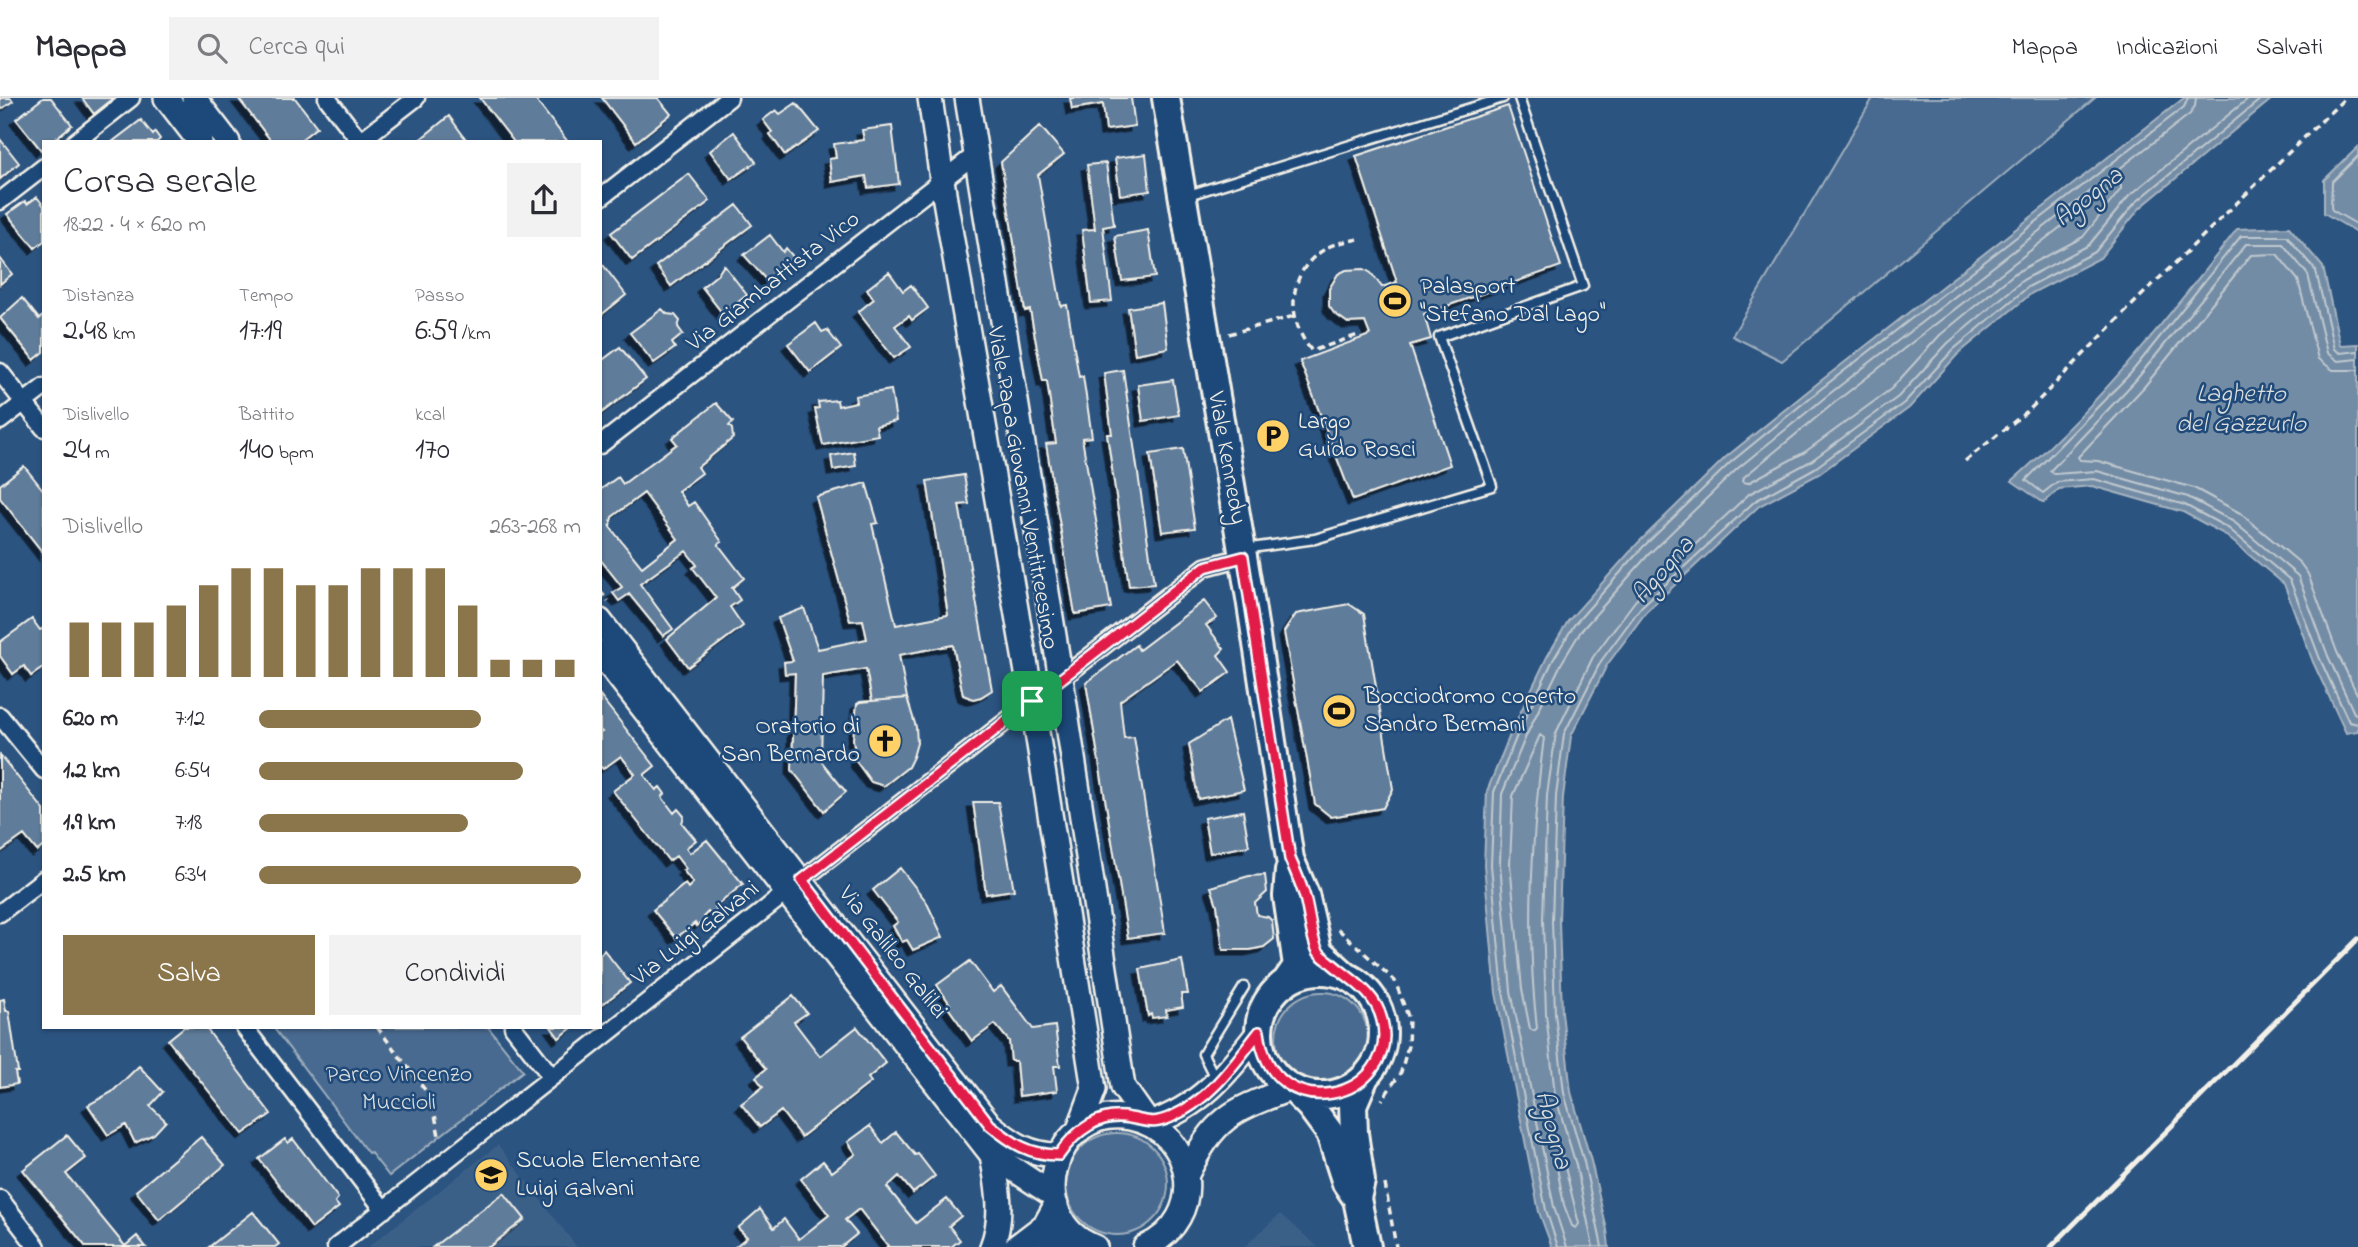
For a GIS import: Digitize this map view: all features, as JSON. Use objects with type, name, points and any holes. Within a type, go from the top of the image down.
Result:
[{"type":"main road","name":"Viale Kennedy","points":[[1166,98],[1290,859]]},
{"type":"main road","points":[[1290,859],[1305,894],[1318,951],[1346,976],[1363,986],[1376,1002],[1383,1021],[1383,1042],[1377,1060],[1365,1077],[1353,1105],[1361,1181],[1357,1199]]},
{"type":"main road","points":[[1290,859],[1287,896],[1297,966],[1270,998],[1262,1014],[1259,1032],[1262,1051],[1270,1068],[1283,1082],[1310,1094],[1330,1094],[1349,1089],[1365,1077]]},
{"type":"main road","points":[[1285,983],[1304,973],[1325,971],[1346,976]]},
{"type":"main road","points":[[1292,1087],[1330,1133],[1346,1183],[1357,1199],[1367,1247]]},
{"type":"street","points":[[78,140],[131,98]]},
{"type":"street","points":[[166,98],[198,140]]},
{"type":"street","points":[[194,98],[226,140]]},
{"type":"street","points":[[327,98],[359,140]]},
{"type":"street","points":[[361,140],[416,98]]},
{"type":"street","points":[[602,196],[729,98]]},
{"type":"street","name":"Viale Papa Giovanni Ventitreesimo","points":[[930,98],[1032,701],[1094,1089],[1078,1132]]},
{"type":"street","name":"Viale Papa Giovanni Ventitreesimo","points":[[967,98],[1061,679],[1123,1087],[1149,1124],[1167,1136],[1174,1145],[1187,1174]]},
{"type":"street","name":"Via Giambattista Vico","points":[[602,443],[976,154]]},
{"type":"street","points":[[0,201],[42,168]]},
{"type":"street","points":[[0,372],[42,426]]},
{"type":"street","points":[[0,421],[42,389]]},
{"type":"street","name":"Via Luigi Galvani","points":[[336,1247],[551,1076],[1205,567],[1242,553]]},
{"type":"street","name":"Via Galileo Galilei","points":[[602,624],[992,1155],[1054,1200]]},
{"type":"street","name":"Via Galileo Galilei","points":[[602,655],[990,1125],[1010,1141],[1040,1155],[1059,1155]]},
{"type":"street","points":[[0,716],[42,768]]},
{"type":"street","points":[[0,913],[42,881]]},
{"type":"street","points":[[246,1029],[384,1210]]},
{"type":"street","points":[[515,1029],[551,1076]]},
{"type":"street","points":[[1085,1242],[1059,1214],[1054,1200],[1053,1174],[1059,1155],[1071,1138],[1087,1125],[1106,1118],[1128,1117],[1149,1124],[1173,1116],[1218,1084],[1259,1032]]},
{"type":"street","points":[[1150,1246],[1166,1234],[1180,1217],[1187,1196],[1187,1174],[1207,1137],[1225,1118],[1245,1106],[1292,1087]]},
{"type":"street","points":[[992,1155],[1001,1213],[999,1230],[992,1247]]},
{"type":"street","points":[[0,1199],[37,1247]]},
{"type":"street","points":[[1016,1247],[1045,1225],[1054,1200]]},
{"type":"street","points":[[1050,1247],[1085,1242]]},
{"type":"lane","points":[[1182,197],[1503,98]]},
{"type":"lane","points":[[1242,553],[1315,539],[1492,486],[1439,337],[1583,286],[1519,98]]},
{"type":"lane","points":[[1218,1084],[1203,1054],[1244,987]]},
{"type":"path","points":[[1965,461],[2030,409],[2140,297],[2345,98]]},
{"type":"path","points":[[1358,239],[1331,245],[1308,262],[1299,277],[1292,308],[1312,351],[1361,334]]},
{"type":"path","points":[[1226,334],[1294,316]]},
{"type":"path","points":[[1336,926],[1352,944],[1395,981],[1409,1019],[1408,1046],[1401,1072],[1381,1101]]},
{"type":"path","points":[[379,1029],[432,1100],[439,1136]]},
{"type":"path","points":[[1384,1176],[1396,1247]]},
{"type":"shaded area","name":"Scuola Elementare Luigi Galvani","points":[[498,1145],[577,1247],[368,1247]]},
{"type":"shaded area","points":[[1280,1214],[1318,1247],[1244,1247]]},
{"type":"green space","points":[[1873,98],[2095,98],[1782,361],[1732,336]]},
{"type":"green space","points":[[1313,992],[1331,992],[1348,999],[1361,1012],[1368,1029],[1368,1047],[1361,1064],[1348,1077],[1331,1084],[1313,1084],[1296,1077],[1283,1064],[1276,1047],[1276,1029],[1283,1012],[1296,999]]},
{"type":"green space","name":"Parco Vincenzo Muccioli","points":[[275,1029],[490,1029],[523,1071],[389,1176],[370,1152],[368,1153]]},
{"type":"green space","points":[[1117,1133],[1137,1136],[1160,1155],[1165,1164],[1168,1184],[1165,1204],[1146,1227],[1137,1232],[1117,1235],[1097,1232],[1074,1213],[1069,1204],[1066,1184],[1069,1164],[1088,1141],[1097,1136]]},
{"type":"water","name":"Agogna","points":[[2184,98],[2273,98],[2140,208],[2100,258],[2032,293],[1958,354],[1909,408],[1819,474],[1759,506],[1646,612],[1607,665],[1571,736],[1563,797],[1559,921],[1562,1012],[1571,1092],[1591,1161],[1609,1247],[1552,1247],[1539,1212],[1496,993],[1484,865],[1487,791],[1512,730],[1547,657],[1568,621],[1638,543],[1726,457]]},
{"type":"water","points":[[2358,147],[2358,233],[2324,213],[2324,180]]},
{"type":"water","name":"Laghetto del Gazzurlo","points":[[2289,227],[2323,267],[2340,345],[2358,344],[2358,731],[2346,733],[2313,662],[2284,584],[2224,534],[2183,512],[2092,486],[2059,489],[2044,503],[2012,481],[2102,392],[2158,328],[2237,229]]},
{"type":"building","points":[[0,98],[11,98],[13,101],[0,110]]},
{"type":"building","points":[[43,98],[51,98],[72,125],[53,140],[42,140],[41,150],[16,119]]},
{"type":"building","points":[[82,98],[114,98],[94,114]]},
{"type":"building","points":[[238,98],[295,98],[317,127],[301,140],[270,140]]},
{"type":"building","points":[[480,98],[534,98],[566,140],[512,140]]},
{"type":"building","points":[[602,98],[658,98],[671,114],[636,142]]},
{"type":"building","points":[[1070,98],[1131,98],[1135,126],[1106,130],[1103,104],[1072,109]]},
{"type":"building","points":[[796,103],[819,131],[785,155],[763,120],[776,110],[780,114]]},
{"type":"building","name":"Palasport \"Stefano Dal Lago\"","points":[[1508,106],[1561,266],[1424,314],[1431,339],[1410,345],[1450,465],[1353,500],[1300,361],[1370,335],[1365,322],[1348,323],[1329,306],[1329,289],[1338,274],[1346,270],[1364,269],[1371,273],[1382,287],[1397,282],[1356,156]]},
{"type":"building","points":[[449,116],[467,140],[419,140]]},
{"type":"building","points":[[141,120],[153,135],[155,132],[160,139],[159,140],[115,140]]},
{"type":"building","points":[[892,126],[899,184],[868,188],[866,176],[832,182],[829,159],[836,158],[834,144],[864,140],[862,130]]},
{"type":"building","points":[[1040,126],[1064,154],[1038,175],[1061,306],[1067,305],[1079,377],[1083,376],[1092,437],[1082,438],[1111,608],[1075,614],[1046,444],[1056,443],[1047,381],[1043,381],[1030,310],[1025,311],[1001,162]]},
{"type":"building","points":[[734,132],[756,162],[731,179],[710,151]]},
{"type":"building","points":[[0,139],[19,163],[0,179]]},
{"type":"building","points":[[1146,154],[1150,191],[1120,195],[1115,158]]},
{"type":"building","points":[[1106,163],[1114,225],[1103,227],[1112,301],[1091,303],[1082,230],[1095,229],[1087,165]]},
{"type":"building","points":[[689,174],[710,201],[632,260],[611,233]]},
{"type":"building","points":[[37,197],[42,203],[42,243],[35,248],[7,214],[25,201],[27,204]]},
{"type":"building","points":[[737,205],[752,225],[671,286],[656,266]]},
{"type":"building","points":[[1148,230],[1155,277],[1122,281],[1115,236]]},
{"type":"building","points":[[770,235],[783,252],[786,248],[795,259],[767,281],[744,255]]},
{"type":"building","points":[[0,258],[12,274],[0,284]]},
{"type":"building","points":[[602,264],[626,295],[602,314]]},
{"type":"building","points":[[724,265],[747,295],[723,314],[702,287],[718,274]]},
{"type":"building","points":[[889,272],[903,291],[911,285],[928,308],[912,320],[909,316],[895,326],[911,347],[894,358],[858,312],[874,299],[867,289]]},
{"type":"building","points":[[22,298],[39,319],[42,317],[42,354],[34,360],[0,318]]},
{"type":"building","points":[[1162,303],[1168,348],[1135,354],[1128,308]]},
{"type":"building","points":[[662,309],[667,314],[675,315],[680,321],[678,327],[683,334],[672,343],[675,348],[654,363],[630,333]]},
{"type":"building","points":[[816,323],[822,332],[827,330],[841,348],[810,372],[788,344]]},
{"type":"building","points":[[620,347],[646,379],[602,412],[602,360]]},
{"type":"building","points":[[1123,370],[1154,584],[1129,586],[1107,434],[1112,434],[1104,373]]},
{"type":"building","points":[[1173,380],[1179,415],[1143,421],[1138,385]]},
{"type":"building","points":[[891,390],[896,421],[876,426],[878,435],[823,445],[815,409],[819,408],[818,402],[837,400],[838,406],[856,402],[855,396]]},
{"type":"building","points":[[716,403],[733,422],[729,426],[733,438],[698,467],[702,473],[678,491],[688,506],[694,502],[722,542],[718,544],[744,578],[732,588],[740,600],[730,607],[743,626],[688,667],[667,639],[716,598],[693,568],[697,565],[686,551],[640,584],[673,629],[663,636],[629,594],[619,601],[613,593],[622,587],[602,562],[602,489],[618,477],[623,484],[677,444],[672,438]],"holes":[[[644,493],[678,539],[642,567],[610,527],[612,517]]]},
{"type":"building","points":[[1183,449],[1195,528],[1162,532],[1150,454]]},
{"type":"building","points":[[854,452],[856,466],[833,470],[831,456]]},
{"type":"building","points":[[24,466],[42,488],[42,551],[0,498],[0,485]]},
{"type":"building","points":[[964,475],[969,504],[959,505],[992,690],[973,699],[963,695],[953,645],[899,655],[907,698],[872,701],[866,669],[823,676],[821,761],[846,792],[824,811],[792,770],[795,673],[785,674],[784,662],[793,661],[778,618],[804,608],[818,649],[867,639],[863,620],[850,621],[816,497],[866,483],[878,523],[872,524],[896,625],[948,615],[927,481]]},
{"type":"building","points":[[1204,601],[1217,618],[1206,625],[1224,649],[1218,655],[1230,672],[1203,692],[1177,660],[1120,701],[1124,738],[1134,737],[1165,933],[1128,938],[1086,683],[1136,645],[1139,650]]},
{"type":"building","name":"Bocciodromo coperto Sandro Bermani","points":[[1349,604],[1364,614],[1393,789],[1383,808],[1331,817],[1315,804],[1284,632],[1296,614]]},
{"type":"building","points":[[32,619],[40,630],[42,629],[42,668],[31,676],[24,666],[13,674],[0,656],[0,642]]},
{"type":"building","name":"Oratorio di San Bernardo","points":[[907,698],[916,727],[917,743],[913,757],[908,767],[884,786],[871,782],[856,761],[853,739],[857,704]]},
{"type":"building","points":[[602,699],[655,766],[644,775],[656,790],[660,787],[665,794],[662,797],[674,813],[678,809],[684,816],[682,823],[696,840],[686,848],[690,853],[707,840],[743,884],[715,907],[717,910],[711,915],[708,912],[704,916],[706,919],[697,926],[695,923],[676,938],[653,910],[685,884],[688,888],[693,883],[676,856],[669,861],[613,791],[635,774],[621,756],[603,769]]},
{"type":"building","points":[[1227,720],[1244,790],[1198,799],[1189,744]]},
{"type":"building","points":[[0,755],[42,808],[42,847],[37,851],[24,835],[0,852]]},
{"type":"building","points":[[973,802],[998,802],[1014,890],[986,894]]},
{"type":"building","points":[[1243,811],[1249,846],[1210,853],[1204,818]]},
{"type":"building","points":[[900,868],[926,901],[943,937],[913,950],[907,940],[902,942],[893,926],[898,922],[873,890]]},
{"type":"building","points":[[1265,875],[1267,892],[1255,903],[1257,915],[1268,917],[1272,921],[1274,939],[1264,947],[1223,950],[1217,905],[1211,887],[1249,876]]},
{"type":"building","points":[[604,950],[630,983],[602,1004]]},
{"type":"building","points":[[1182,960],[1188,994],[1181,994],[1183,1007],[1166,1010],[1167,1016],[1148,1016],[1140,969]]},
{"type":"building","points":[[970,961],[993,992],[1001,986],[1033,1029],[1055,1026],[1060,1066],[1054,1066],[1057,1091],[1019,1096],[1016,1061],[1011,1061],[1009,1041],[995,1024],[972,1041],[947,1006],[950,1004],[937,985]]},
{"type":"building","points":[[793,996],[807,1013],[794,1022],[820,1056],[857,1027],[886,1063],[868,1078],[871,1082],[801,1137],[781,1111],[760,1127],[741,1104],[763,1087],[756,1077],[766,1069],[740,1037]]},
{"type":"building","points":[[4,999],[6,1011],[9,1011],[18,1072],[15,1072],[17,1084],[0,1087],[0,1000]]},
{"type":"building","points":[[182,1029],[207,1029],[271,1114],[243,1134],[168,1040]]},
{"type":"building","points":[[552,1029],[570,1029],[559,1038]]},
{"type":"building","points":[[139,1066],[163,1092],[150,1106],[166,1121],[154,1134],[135,1143],[126,1125],[108,1135],[88,1105],[112,1092]]},
{"type":"building","points":[[870,1126],[883,1143],[896,1132],[935,1176],[913,1193],[899,1176],[887,1187],[916,1223],[947,1199],[961,1216],[949,1226],[960,1240],[951,1247],[886,1247],[888,1246],[859,1209],[845,1220],[857,1234],[841,1247],[735,1247],[747,1237],[738,1228],[760,1209],[774,1228],[784,1219],[799,1239],[829,1215],[801,1179],[823,1161],[832,1172],[856,1154],[848,1142]]},
{"type":"building","points":[[67,1135],[86,1158],[66,1174],[125,1246],[137,1236],[146,1247],[86,1247],[23,1170]]},
{"type":"building","points":[[201,1137],[225,1165],[159,1220],[136,1191]]},
{"type":"building","points":[[285,1139],[288,1143],[293,1139],[338,1198],[335,1202],[339,1207],[312,1228],[259,1159]]},
{"type":"building","points":[[504,1193],[525,1219],[489,1247],[433,1247]]},
{"type":"building","points":[[253,1212],[279,1244],[275,1247],[209,1247]]},
{"type":"railway","points":[[2051,1247],[2358,939]]},
{"type":"place","name":"Palasport \"Stefano Dal Lago\"","points":[[1395,301]]},
{"type":"place","name":"Largo Guido Rosci","points":[[1273,436]]},
{"type":"place","name":"Bocciodromo coperto Sandro Bermani","points":[[1339,711]]},
{"type":"place","name":"Oratorio di San Bernardo","points":[[885,741]]},
{"type":"place","name":"Scuola Elementare Luigi Galvani","points":[[491,1175]]},
{"type":"route","points":[[1243,557],[1290,859],[1305,894],[1318,951],[1346,976],[1363,986],[1376,1002],[1383,1021],[1383,1042],[1377,1060],[1365,1077],[1349,1089],[1330,1094],[1310,1094],[1292,1087],[1270,1068],[1262,1051],[1259,1032],[1218,1084],[1173,1116],[1149,1124],[1128,1117],[1106,1118],[1087,1125],[1071,1138],[1059,1155],[1040,1155],[1010,1141],[990,1125],[802,880],[1032,701],[1205,567],[1243,557]]}]
